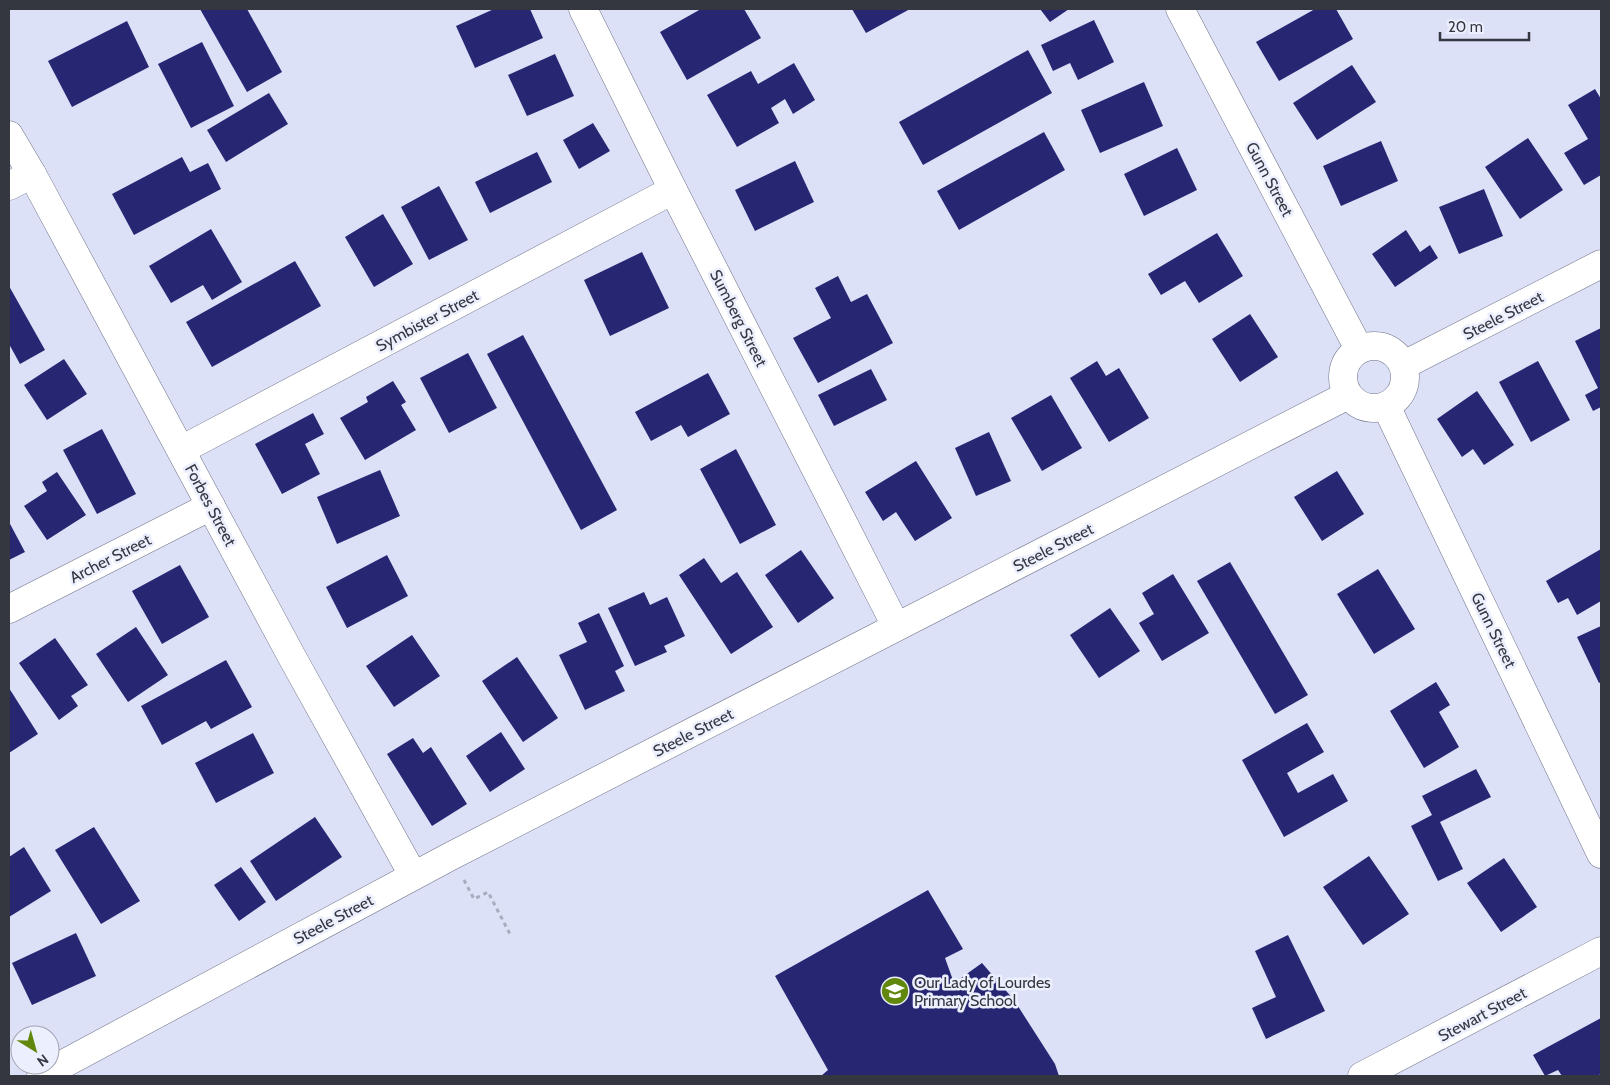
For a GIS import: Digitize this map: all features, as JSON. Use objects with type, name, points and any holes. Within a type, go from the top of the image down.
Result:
[{"type":"street","name":"Sumberg Street","points":[[583,9],[673,190],[896,626]]},
{"type":"street","name":"Gunn Street","points":[[1180,9],[1359,349]]},
{"type":"street","name":"Forbes Street","points":[[9,135],[20,180],[181,450],[297,665],[414,875]]},
{"type":"street","name":"Symbister Street","points":[[181,450],[673,190]]},
{"type":"street","name":"Steele Street","points":[[1404,365],[1601,264]]},
{"type":"street","points":[[1372,345],[1383,346],[1393,351],[1404,365],[1406,372],[1405,383],[1401,394],[1386,406],[1370,408],[1360,405],[1348,395],[1343,383],[1343,372],[1346,362],[1359,349],[1372,345]]},
{"type":"street","name":"Steele Street","points":[[41,1076],[414,875],[1348,395]]},
{"type":"street","name":"Gunn Street","points":[[1386,406],[1601,854]]},
{"type":"street","name":"Archer Street","points":[[9,609],[211,506]]},
{"type":"street","name":"Stewart Street","points":[[1362,1076],[1601,951]]},
{"type":"path","points":[[451,856],[474,899],[488,892],[511,936]]},
{"type":"building","points":[[200,9],[247,9],[282,72],[247,92]]},
{"type":"building","points":[[494,9],[530,9],[543,38],[475,68],[456,26]]},
{"type":"building","points":[[701,9],[744,9],[761,38],[687,80],[660,32]]},
{"type":"building","points":[[852,9],[910,9],[866,33]]},
{"type":"building","points":[[1040,9],[1069,9],[1050,22]]},
{"type":"building","points":[[1315,9],[1336,9],[1353,39],[1279,81],[1256,42]]},
{"type":"building","points":[[1094,20],[1114,62],[1078,80],[1070,63],[1053,71],[1041,45]]},
{"type":"building","points":[[127,21],[149,67],[72,107],[48,61]]},
{"type":"building","points":[[202,42],[234,106],[191,128],[158,64]]},
{"type":"building","points":[[1028,50],[1052,93],[923,165],[899,122]]},
{"type":"building","points":[[555,54],[574,96],[527,116],[508,75]]},
{"type":"building","points":[[794,63],[815,100],[793,114],[785,99],[771,108],[779,123],[737,147],[707,95],[751,71],[758,84]]},
{"type":"building","points":[[1352,65],[1376,102],[1317,140],[1293,103]]},
{"type":"building","points":[[1144,82],[1163,126],[1100,153],[1081,110]]},
{"type":"building","points":[[1595,89],[1601,99],[1601,175],[1584,185],[1564,153],[1588,139],[1568,105]]},
{"type":"building","points":[[269,93],[288,124],[226,162],[207,130]]},
{"type":"building","points":[[593,123],[610,151],[579,169],[563,140]]},
{"type":"building","points":[[1044,132],[1065,170],[959,230],[937,191]]},
{"type":"building","points":[[1528,138],[1563,190],[1520,219],[1485,167]]},
{"type":"building","points":[[1381,141],[1398,181],[1341,206],[1323,166]]},
{"type":"building","points":[[1177,148],[1197,190],[1144,216],[1124,174]]},
{"type":"building","points":[[537,152],[552,182],[490,213],[475,182]]},
{"type":"building","points":[[182,157],[190,172],[208,163],[221,189],[134,235],[112,194]]},
{"type":"building","points":[[795,161],[814,202],[755,231],[735,190]]},
{"type":"building","points":[[439,186],[468,240],[429,260],[401,207]]},
{"type":"building","points":[[1484,189],[1503,236],[1459,254],[1439,207]]},
{"type":"building","points":[[383,214],[413,264],[374,287],[345,237]]},
{"type":"building","points":[[211,229],[242,282],[212,300],[203,285],[171,303],[149,266]]},
{"type":"building","points":[[1406,230],[1420,252],[1430,245],[1438,258],[1395,287],[1372,254]]},
{"type":"building","points":[[1217,233],[1243,276],[1199,303],[1185,281],[1161,295],[1148,274]]},
{"type":"building","points":[[642,252],[669,308],[610,336],[584,280]]},
{"type":"building","points":[[295,261],[321,306],[212,367],[186,322]]},
{"type":"building","points":[[838,276],[851,302],[867,294],[893,343],[818,383],[793,338],[831,318],[815,288]]},
{"type":"building","points":[[9,286],[45,350],[20,364],[9,344]]},
{"type":"building","points":[[1250,314],[1278,357],[1240,382],[1212,339]]},
{"type":"building","points":[[1601,328],[1601,407],[1593,411],[1585,395],[1598,388],[1575,341]]},
{"type":"building","points":[[523,335],[617,510],[581,530],[487,354]]},
{"type":"building","points":[[468,353],[497,408],[449,433],[420,378]]},
{"type":"building","points":[[64,359],[87,394],[47,420],[24,385]]},
{"type":"building","points":[[1097,361],[1106,376],[1119,368],[1149,418],[1109,442],[1070,378]]},
{"type":"building","points":[[1538,361],[1570,420],[1531,442],[1499,382]]},
{"type":"building","points":[[871,369],[887,400],[834,426],[818,395]]},
{"type":"building","points":[[708,373],[730,414],[688,437],[681,425],[651,441],[635,412]]},
{"type":"building","points":[[393,381],[406,402],[401,405],[416,430],[365,460],[340,418],[368,402],[366,397]]},
{"type":"building","points":[[1477,391],[1514,445],[1484,465],[1473,449],[1462,457],[1437,419]]},
{"type":"building","points":[[1051,395],[1082,448],[1042,471],[1011,418]]},
{"type":"building","points":[[313,413],[324,434],[305,444],[320,474],[282,494],[255,444]]},
{"type":"building","points":[[102,429],[136,494],[97,514],[63,450]]},
{"type":"building","points":[[989,432],[1011,481],[976,496],[955,448]]},
{"type":"building","points":[[736,449],[776,525],[740,544],[700,469]]},
{"type":"building","points":[[916,461],[952,518],[915,541],[896,512],[883,521],[865,492]]},
{"type":"building","points":[[380,470],[400,516],[337,544],[317,497]]},
{"type":"building","points":[[1337,471],[1364,514],[1322,541],[1294,497]]},
{"type":"building","points":[[57,472],[86,515],[47,540],[24,506],[47,491],[42,482]]},
{"type":"building","points":[[9,522],[25,552],[9,560]]},
{"type":"building","points":[[1601,549],[1601,601],[1577,615],[1568,598],[1558,603],[1546,581]]},
{"type":"building","points":[[801,550],[834,598],[798,623],[765,575]]},
{"type":"building","points":[[387,555],[408,596],[347,628],[326,587]]},
{"type":"building","points":[[704,558],[721,583],[737,572],[773,627],[731,654],[679,575]]},
{"type":"building","points":[[1230,562],[1308,695],[1275,714],[1197,581]]},
{"type":"building","points":[[180,565],[209,617],[162,644],[132,591]]},
{"type":"building","points":[[1378,569],[1415,629],[1374,654],[1337,594]]},
{"type":"building","points":[[1173,574],[1209,633],[1162,661],[1139,623],[1154,614],[1142,593]]},
{"type":"building","points":[[644,592],[650,605],[667,597],[685,636],[664,646],[667,652],[635,666],[608,608]]},
{"type":"building","points":[[1110,608],[1140,651],[1099,678],[1070,635]]},
{"type":"building","points":[[599,613],[624,666],[615,671],[625,691],[585,710],[559,655],[587,642],[578,623]]},
{"type":"building","points":[[1601,626],[1601,682],[1599,683],[1577,637]]},
{"type":"building","points":[[136,627],[168,675],[128,702],[96,654]]},
{"type":"building","points":[[412,635],[440,676],[394,707],[366,666]]},
{"type":"building","points":[[55,638],[88,685],[71,696],[78,706],[59,720],[19,663]]},
{"type":"building","points":[[517,657],[558,718],[523,742],[482,681]]},
{"type":"building","points":[[226,660],[252,707],[211,729],[206,721],[162,745],[141,706]]},
{"type":"building","points":[[1436,682],[1450,705],[1439,712],[1459,747],[1424,768],[1390,711]]},
{"type":"building","points":[[9,688],[38,734],[9,753]]},
{"type":"building","points":[[1307,723],[1324,752],[1287,773],[1298,793],[1333,774],[1348,801],[1284,837],[1242,760]]},
{"type":"building","points":[[501,732],[525,769],[490,792],[466,756]]},
{"type":"building","points":[[253,733],[274,773],[216,803],[195,763]]},
{"type":"building","points":[[413,738],[423,753],[431,747],[467,804],[432,826],[387,754]]},
{"type":"building","points":[[1476,769],[1491,797],[1440,822],[1463,869],[1438,881],[1411,826],[1432,815],[1422,796]]},
{"type":"building","points":[[315,817],[342,857],[276,901],[250,861]]},
{"type":"building","points":[[94,827],[140,901],[101,924],[55,850]]},
{"type":"building","points":[[24,847],[51,891],[9,917],[9,857]]},
{"type":"building","points":[[1369,856],[1409,914],[1363,945],[1323,887]]},
{"type":"building","points":[[1504,858],[1537,907],[1501,932],[1467,883]]},
{"type":"building","points":[[241,867],[266,902],[239,921],[214,885]]},
{"type":"building","name":"Our Lady of Lourdes Primary School","points":[[928,890],[963,949],[945,958],[954,983],[982,963],[1014,1000],[1055,1064],[1059,1076],[821,1076],[828,1070],[775,976]]},
{"type":"building","points":[[76,933],[96,976],[32,1005],[12,963]]},
{"type":"building","points":[[1288,935],[1325,1011],[1266,1039],[1252,1008],[1276,997],[1255,951]]},
{"type":"building","points":[[1601,1018],[1601,1074],[1597,1076],[1562,1076],[1558,1070],[1545,1076],[1533,1055]]},
{"type":"place","name":"Our Lady of Lourdes Primary School","points":[[895,991]]}]
